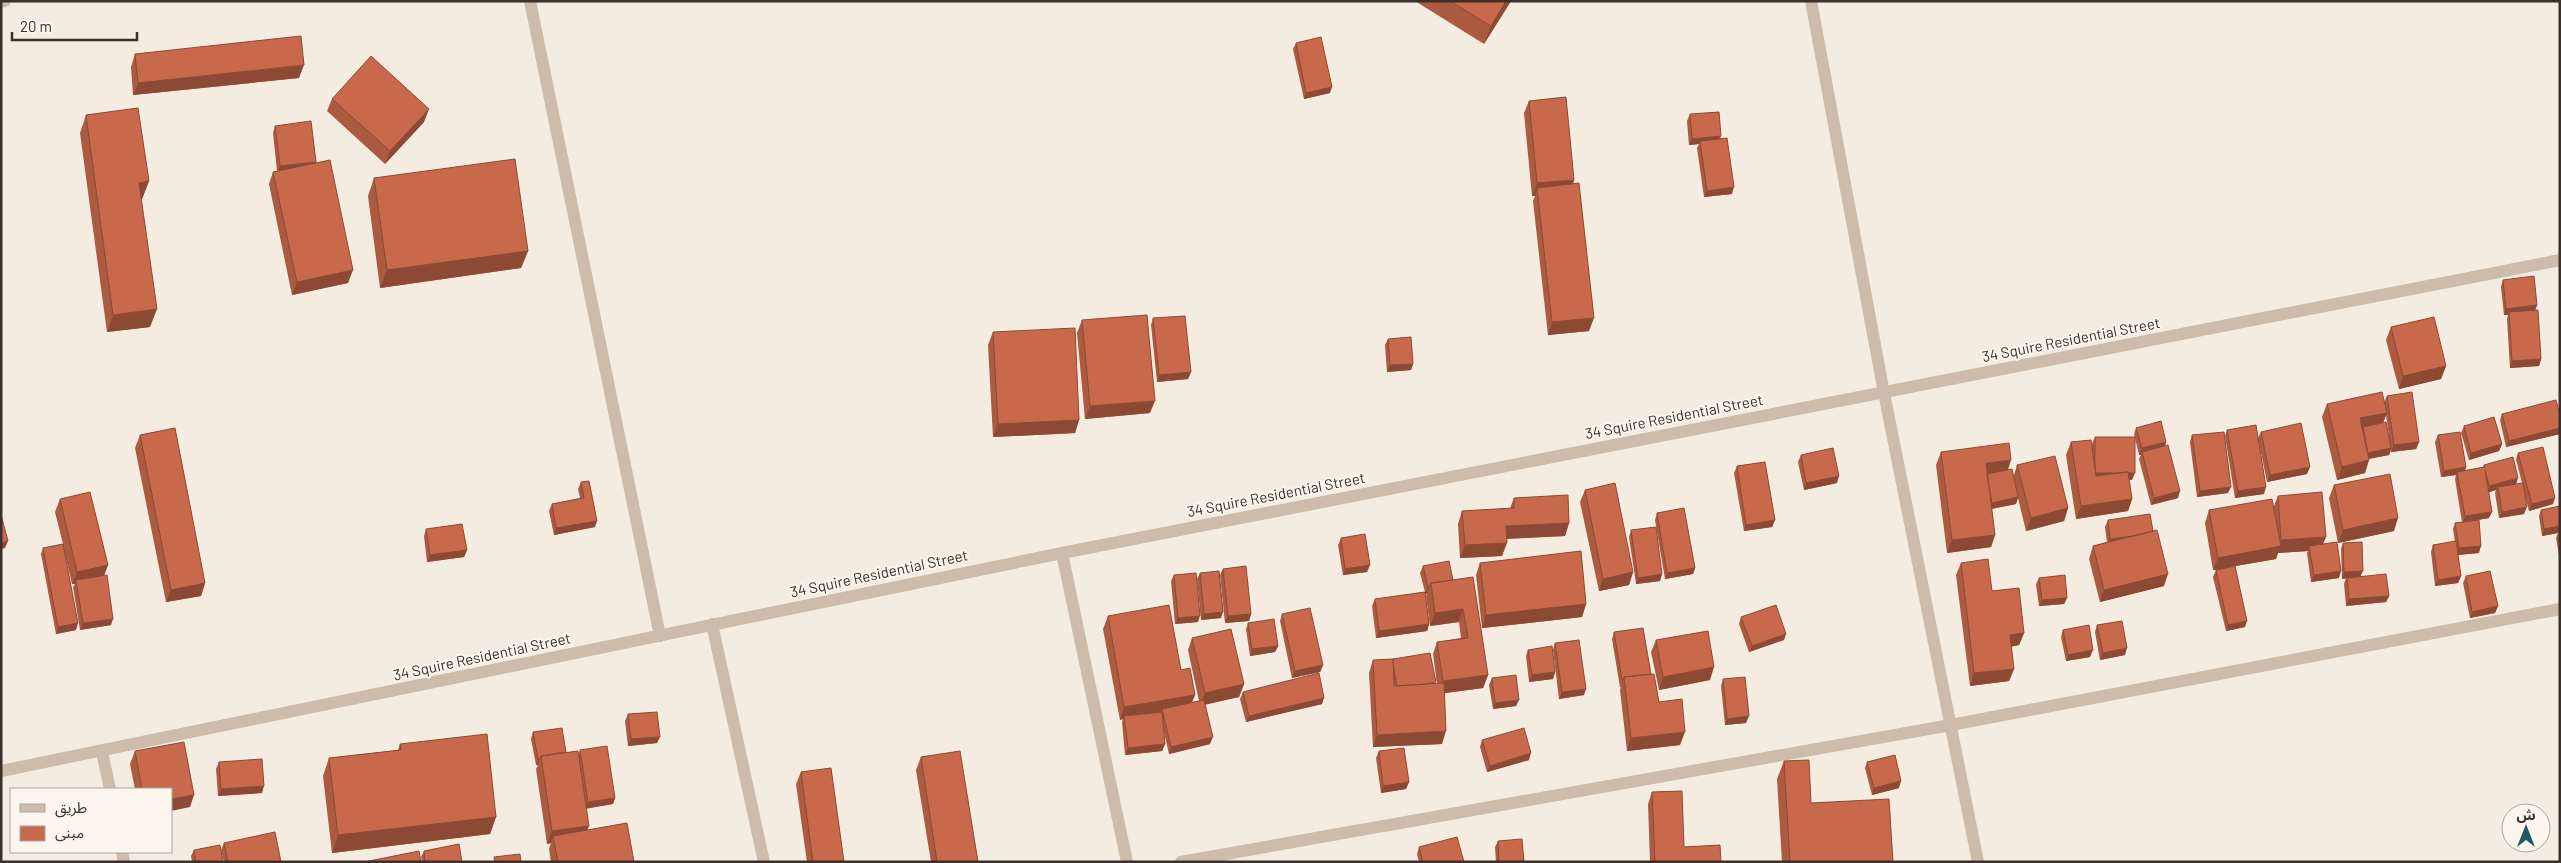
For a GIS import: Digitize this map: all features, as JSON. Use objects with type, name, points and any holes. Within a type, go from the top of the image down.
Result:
[{"type":"street","points":[[1,2],[5,1]]},
{"type":"street","points":[[530,1],[660,636]]},
{"type":"street","points":[[1811,1],[1884,393],[1978,862]]},
{"type":"street","name":"34 Squire Residential Street","points":[[1,771],[102,752],[712,624],[1062,553],[2560,260]]},
{"type":"street","points":[[1062,553],[1126,862]]},
{"type":"street","points":[[1181,862],[1951,725],[2560,609]]},
{"type":"street","points":[[712,624],[764,862]]},
{"type":"street","points":[[102,752],[110,788]]},
{"type":"building","points":[[1450,1],[1506,1],[1491,26]]},
{"type":"building","points":[[301,36],[304,65],[138,83],[135,54]]},
{"type":"building","points":[[1321,37],[1332,87],[1306,93],[1296,43]]},
{"type":"building","points":[[371,56],[429,109],[390,151],[332,99]]},
{"type":"building","points":[[1566,97],[1574,180],[1537,183],[1529,101]]},
{"type":"building","points":[[138,108],[149,181],[139,183],[157,309],[113,315],[86,115]]},
{"type":"building","points":[[1719,112],[1721,136],[1692,139],[1690,114]]},
{"type":"building","points":[[311,121],[316,162],[280,166],[275,126]]},
{"type":"building","points":[[1727,138],[1734,187],[1707,191],[1700,141]]},
{"type":"building","points":[[515,159],[528,251],[387,270],[374,178]]},
{"type":"building","points":[[330,160],[353,270],[297,282],[273,172]]},
{"type":"building","points":[[1579,183],[1594,318],[1552,322],[1537,188]]},
{"type":"building","points":[[2534,276],[2537,305],[2506,309],[2503,280]]},
{"type":"building","points":[[2538,310],[2541,359],[2512,361],[2509,312]]},
{"type":"building","points":[[1147,315],[1155,401],[1090,406],[1082,320]]},
{"type":"building","points":[[1185,316],[1191,372],[1159,375],[1153,318]]},
{"type":"building","points":[[2434,317],[2446,366],[2403,376],[2391,327]]},
{"type":"building","points":[[1075,328],[1079,420],[998,424],[993,332]]},
{"type":"building","points":[[1411,337],[1413,364],[1390,365],[1388,339]]},
{"type":"building","points":[[2382,392],[2387,413],[2360,418],[2369,460],[2342,467],[2327,404]]},
{"type":"building","points":[[2412,392],[2419,442],[2394,445],[2387,396]]},
{"type":"building","points":[[2556,400],[2560,415],[2560,428],[2509,441],[2502,414]]},
{"type":"building","points":[[2494,417],[2502,444],[2471,453],[2464,426]]},
{"type":"building","points":[[2161,421],[2166,442],[2142,448],[2136,428]]},
{"type":"building","points":[[2386,422],[2391,448],[2368,453],[2363,427]]},
{"type":"building","points":[[2301,423],[2310,467],[2270,475],[2261,432]]},
{"type":"building","points":[[2256,425],[2266,487],[2238,491],[2227,430]]},
{"type":"building","points":[[175,428],[205,583],[171,590],[140,435]]},
{"type":"building","points":[[2224,432],[2231,487],[2200,491],[2192,435]]},
{"type":"building","points":[[2460,432],[2466,467],[2444,471],[2438,435]]},
{"type":"building","points":[[2095,437],[2135,437],[2135,473],[2096,473]]},
{"type":"building","points":[[2091,440],[2096,476],[2128,472],[2132,499],[2081,506],[2071,442]]},
{"type":"building","points":[[2009,443],[2011,460],[1986,463],[1995,535],[1952,540],[1941,452]]},
{"type":"building","points":[[2168,445],[2180,491],[2154,498],[2142,452]]},
{"type":"building","points":[[2543,447],[2555,498],[2532,504],[2518,453]]},
{"type":"building","points":[[1833,448],[1839,476],[1806,483],[1801,455]]},
{"type":"building","points":[[2055,456],[2068,508],[2031,518],[2017,465]]},
{"type":"building","points":[[2513,457],[2518,478],[2489,486],[2485,470],[2492,512],[2465,516],[2457,472],[2485,467],[2484,465]]},
{"type":"building","points":[[1765,462],[1775,520],[1746,525],[1737,466]]},
{"type":"building","points":[[2012,469],[2018,497],[1992,503],[1987,474]]},
{"type":"building","points":[[2390,474],[2398,518],[2343,530],[2334,485]]},
{"type":"building","points":[[589,481],[597,521],[556,528],[552,504],[584,498],[581,482]]},
{"type":"building","points":[[1615,483],[1633,572],[1603,579],[1585,490]]},
{"type":"building","points":[[2523,483],[2527,507],[2502,512],[2498,487]]},
{"type":"building","points":[[90,492],[108,565],[77,572],[60,499]]},
{"type":"building","points":[[2322,492],[2326,537],[2281,540],[2278,496]]},
{"type":"building","points":[[1568,495],[1569,523],[1506,526],[1507,543],[1465,545],[1462,511],[1514,508],[1514,498]]},
{"type":"building","points":[[2272,499],[2281,546],[2218,558],[2209,510]]},
{"type":"building","points":[[2560,506],[2560,526],[2544,529],[2541,510]]},
{"type":"building","points":[[1684,508],[1695,568],[1667,573],[1657,513]]},
{"type":"building","points":[[2150,514],[2153,531],[2110,539],[2108,520]]},
{"type":"building","points":[[1,515],[8,541],[1,543]]},
{"type":"building","points":[[2479,520],[2481,546],[2459,548],[2455,523]]},
{"type":"building","points":[[462,524],[467,550],[430,555],[426,529]]},
{"type":"building","points":[[1656,527],[1662,574],[1638,578],[1631,530]]},
{"type":"building","points":[[2157,530],[2168,574],[2104,590],[2093,546]]},
{"type":"building","points":[[1365,534],[1370,565],[1345,569],[1341,538]]},
{"type":"building","points":[[2456,541],[2461,576],[2438,580],[2433,545]]},
{"type":"building","points":[[2337,542],[2341,571],[2314,575],[2309,546]]},
{"type":"building","points":[[2362,542],[2363,571],[2344,572],[2343,543]]},
{"type":"building","points":[[63,544],[78,623],[58,627],[43,548]]},
{"type":"building","points":[[1581,551],[1586,604],[1486,615],[1480,563]]},
{"type":"building","points":[[1988,559],[1992,591],[2019,588],[2024,633],[2010,635],[2014,669],[1974,673],[1961,563]]},
{"type":"building","points":[[1449,561],[1453,580],[1431,583],[1428,587],[1423,566]]},
{"type":"building","points":[[1246,566],[1251,614],[1228,616],[1223,569]]},
{"type":"building","points":[[2235,566],[2247,621],[2228,625],[2216,570]]},
{"type":"building","points":[[1219,571],[1223,612],[1204,614],[1200,573]]},
{"type":"building","points":[[2490,571],[2498,606],[2472,612],[2466,576]]},
{"type":"building","points":[[1196,573],[1200,616],[1178,618],[1174,575]]},
{"type":"building","points":[[2386,574],[2389,596],[2349,599],[2347,578]]},
{"type":"building","points":[[107,575],[113,619],[83,623],[76,580]]},
{"type":"building","points":[[2065,575],[2067,598],[2042,600],[2039,578]]},
{"type":"building","points":[[1473,577],[1488,675],[1443,681],[1437,642],[1468,638],[1463,609],[1435,613],[1431,583]]},
{"type":"building","points":[[1425,592],[1429,624],[1379,631],[1375,599]]},
{"type":"building","points":[[1169,605],[1181,670],[1190,668],[1195,695],[1124,707],[1108,616]]},
{"type":"building","points":[[1776,605],[1786,634],[1752,646],[1741,617]]},
{"type":"building","points":[[1310,608],[1323,665],[1295,671],[1282,614]]},
{"type":"building","points":[[1274,619],[1278,646],[1252,649],[1248,623]]},
{"type":"building","points":[[2122,621],[2127,648],[2103,653],[2097,625]]},
{"type":"building","points":[[2089,625],[2093,650],[2068,655],[2063,630]]},
{"type":"building","points":[[1643,628],[1651,674],[1624,677],[1622,680],[1614,632]]},
{"type":"building","points":[[1231,629],[1244,684],[1205,693],[1192,638]]},
{"type":"building","points":[[1708,631],[1714,667],[1663,677],[1656,640]]},
{"type":"building","points":[[1579,640],[1586,689],[1562,692],[1555,643]]},
{"type":"building","points":[[1552,646],[1555,672],[1532,675],[1528,650]]},
{"type":"building","points":[[1430,653],[1436,682],[1397,686],[1393,659]]},
{"type":"building","points":[[1393,659],[1394,686],[1444,683],[1446,731],[1377,735],[1373,660]]},
{"type":"building","points":[[1319,673],[1324,698],[1249,716],[1243,692]]},
{"type":"building","points":[[1654,674],[1659,702],[1682,699],[1685,732],[1631,738],[1624,677]]},
{"type":"building","points":[[1516,675],[1519,700],[1495,703],[1492,678]]},
{"type":"building","points":[[1745,677],[1749,716],[1727,719],[1723,679]]},
{"type":"building","points":[[1204,700],[1213,737],[1171,747],[1162,709]]},
{"type":"building","points":[[657,712],[660,737],[631,739],[628,714]]},
{"type":"building","points":[[1162,712],[1165,744],[1128,748],[1124,716]]},
{"type":"building","points":[[562,728],[566,752],[541,756],[538,759],[533,732]]},
{"type":"building","points":[[1524,728],[1531,753],[1490,766],[1482,740]]},
{"type":"building","points":[[487,734],[496,817],[338,835],[329,758],[401,750],[400,744]]},
{"type":"building","points":[[184,742],[194,795],[172,799],[172,788],[142,788],[135,751]]},
{"type":"building","points":[[607,746],[615,798],[588,802],[580,750]]},
{"type":"building","points":[[1404,748],[1409,782],[1383,786],[1379,751]]},
{"type":"building","points":[[578,751],[589,826],[552,831],[541,756]]},
{"type":"building","points":[[960,751],[978,862],[937,862],[921,757]]},
{"type":"building","points":[[1895,755],[1901,781],[1874,788],[1867,762]]},
{"type":"building","points":[[262,759],[264,786],[221,789],[219,762]]},
{"type":"building","points":[[1809,760],[1811,803],[1889,799],[1893,862],[1790,862],[1784,761]]},
{"type":"building","points":[[831,768],[844,862],[813,862],[801,772]]},
{"type":"building","points":[[1682,791],[1684,847],[1720,845],[1721,862],[1655,862],[1652,792]]},
{"type":"building","points":[[627,823],[634,862],[558,862],[553,836]]},
{"type":"building","points":[[275,832],[281,862],[228,862],[224,843]]},
{"type":"building","points":[[1457,837],[1464,862],[1423,862],[1419,847]]},
{"type":"building","points":[[1522,839],[1524,862],[1499,862],[1498,841]]},
{"type":"building","points":[[459,844],[462,862],[425,862],[424,851]]},
{"type":"building","points":[[220,845],[223,862],[196,862],[194,850]]},
{"type":"building","points":[[419,851],[421,862],[364,862]]},
{"type":"building","points":[[520,854],[521,862],[495,862],[494,857]]}]
